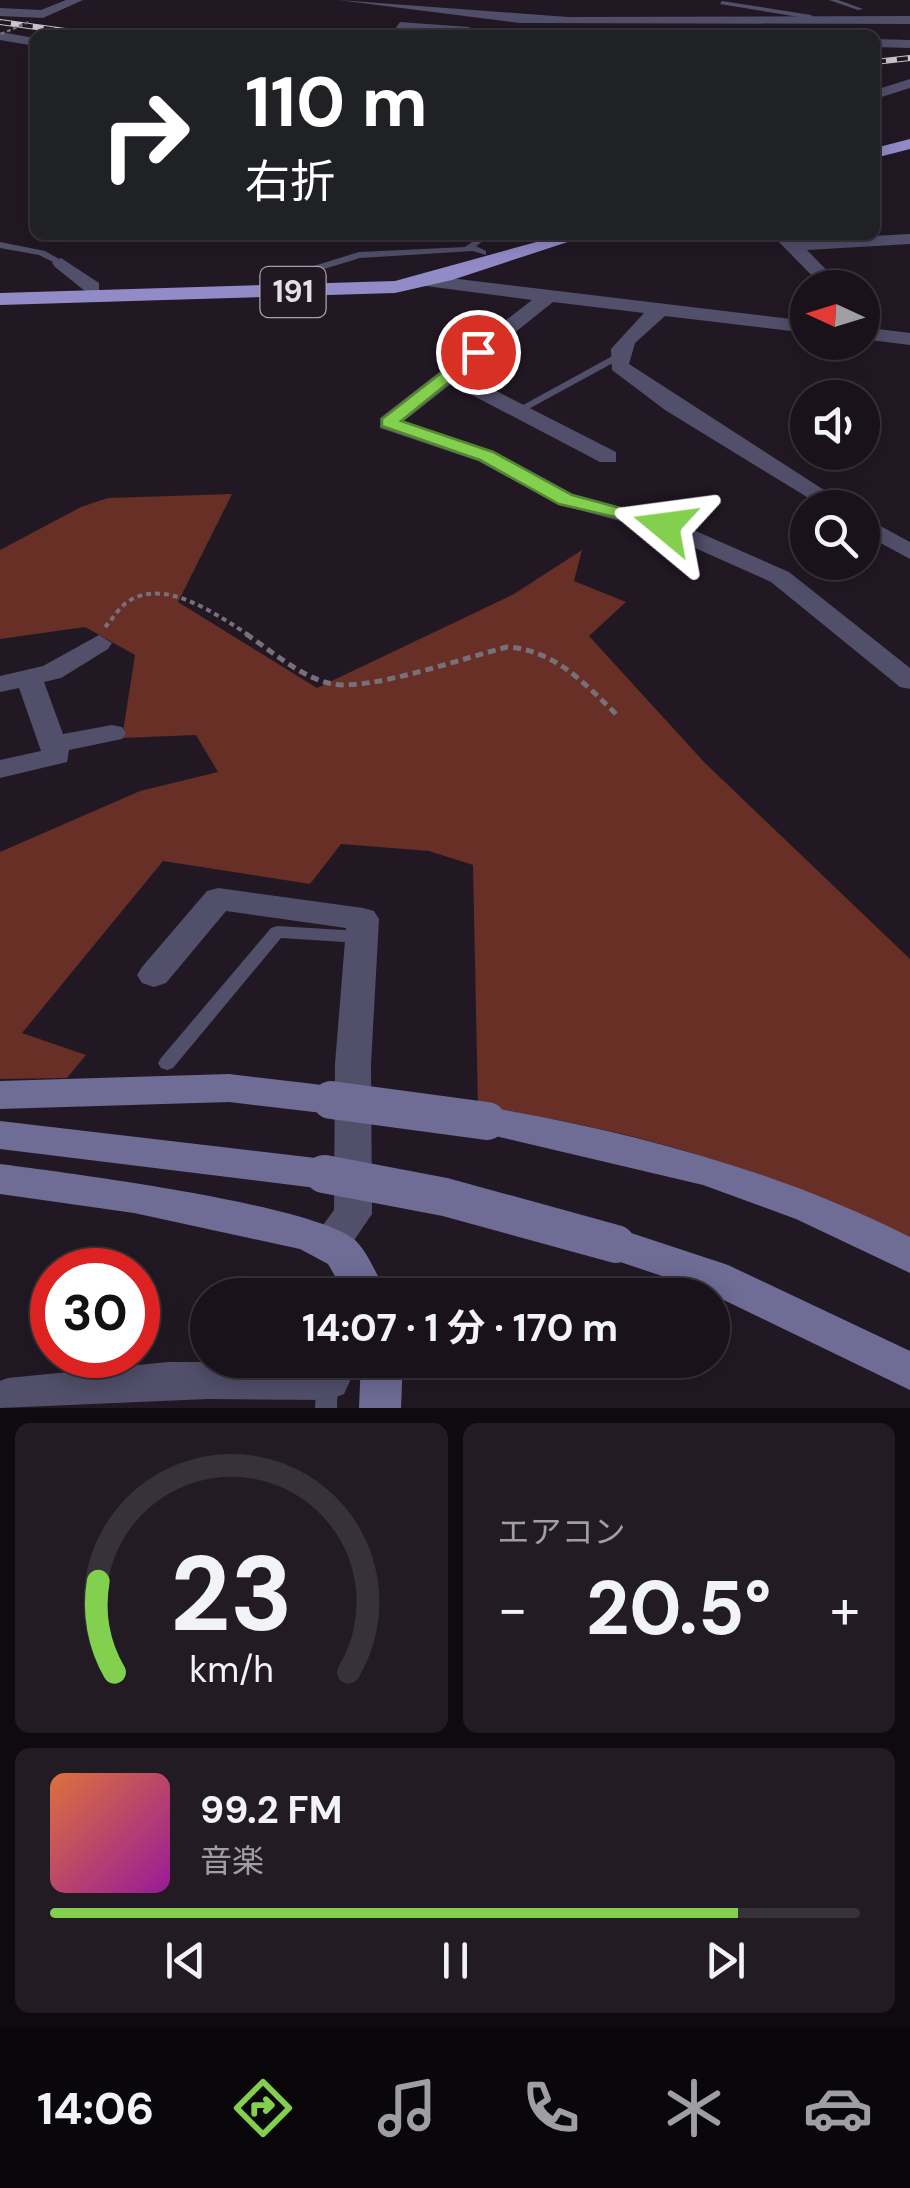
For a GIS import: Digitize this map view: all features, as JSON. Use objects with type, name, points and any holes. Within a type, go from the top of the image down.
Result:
[{"type":"highway","points":[[880,152],[910,144]]},
{"type":"highway","name":"191","points":[[0,299],[286,292],[425,282],[564,240]]},
{"type":"main road","points":[[0,1096],[229,1088],[487,1121],[617,1146],[742,1184],[875,1237],[910,1256]]},
{"type":"main road","points":[[0,1136],[324,1174],[445,1197],[616,1244],[714,1278],[910,1371]]},
{"type":"main road","points":[[1,1183],[134,1198],[330,1243],[342,1252],[357,1278]]},
{"type":"main road","points":[[380,1408],[381,1378]]},
{"type":"street","points":[[0,12],[43,14],[73,0]]},
{"type":"street","points":[[346,0],[519,26]]},
{"type":"street","points":[[890,4],[910,12]]},
{"type":"street","points":[[400,26],[811,17],[910,20]]},
{"type":"street","points":[[1,35],[30,41]]},
{"type":"street","points":[[880,43],[910,44]]},
{"type":"street","points":[[880,93],[910,83]]},
{"type":"street","points":[[880,239],[910,239]]},
{"type":"street","points":[[787,240],[818,270]]},
{"type":"street","points":[[61,263],[92,287]]},
{"type":"street","points":[[425,282],[790,325]]},
{"type":"street","points":[[546,298],[388,422],[486,456],[566,500],[665,526],[780,576],[910,681]]},
{"type":"street","points":[[660,310],[634,330],[618,356],[628,373],[686,415],[815,490]]},
{"type":"street","points":[[880,336],[910,339]]},
{"type":"street","points":[[450,376],[608,457]]},
{"type":"street","points":[[880,533],[910,552]]},
{"type":"street","points":[[0,684],[67,665],[100,644]]},
{"type":"street","points":[[0,769],[57,756],[30,677]]},
{"type":"street","points":[[53,745],[112,733]]},
{"type":"street","points":[[154,975],[218,899],[363,919],[353,1064],[353,1214],[330,1243]]},
{"type":"street","points":[[8,1398],[84,1385],[207,1377],[327,1383]]},
{"type":"lane","points":[[832,0],[860,9]]},
{"type":"lane","points":[[722,4],[811,17]]},
{"type":"lane","points":[[472,249],[470,244],[478,240]]},
{"type":"lane","points":[[0,245],[42,253],[61,263]]},
{"type":"lane","points":[[286,292],[294,275],[344,258],[472,249],[483,253]]},
{"type":"lane","points":[[519,410],[618,356]]},
{"type":"lane","points":[[167,1063],[277,932],[362,937]]},
{"type":"path","points":[[1,35],[30,21]]},
{"type":"path","points":[[100,644],[110,617],[126,604],[143,597],[174,596],[208,608],[261,646],[326,682],[344,684],[516,646],[534,648],[570,669],[617,715]]},
{"type":"shaded area","points":[[232,494],[178,602],[317,688],[514,594],[582,550],[574,581],[626,602],[589,636],[704,762],[910,959],[910,1244],[804,1194],[700,1156],[593,1127],[478,1107],[473,865],[429,851],[341,844],[310,884],[163,861],[22,1033],[86,1055],[67,1078],[0,1079],[0,852],[140,791],[218,772],[196,735],[122,738],[135,655],[85,627],[0,639],[0,550],[81,507],[108,498]]},
{"type":"railway","points":[[0,22],[58,30]]},
{"type":"railway","points":[[880,61],[910,58]]},
{"type":"route","points":[[478,352],[420,401],[388,422],[505,464],[566,500],[665,526]]}]
